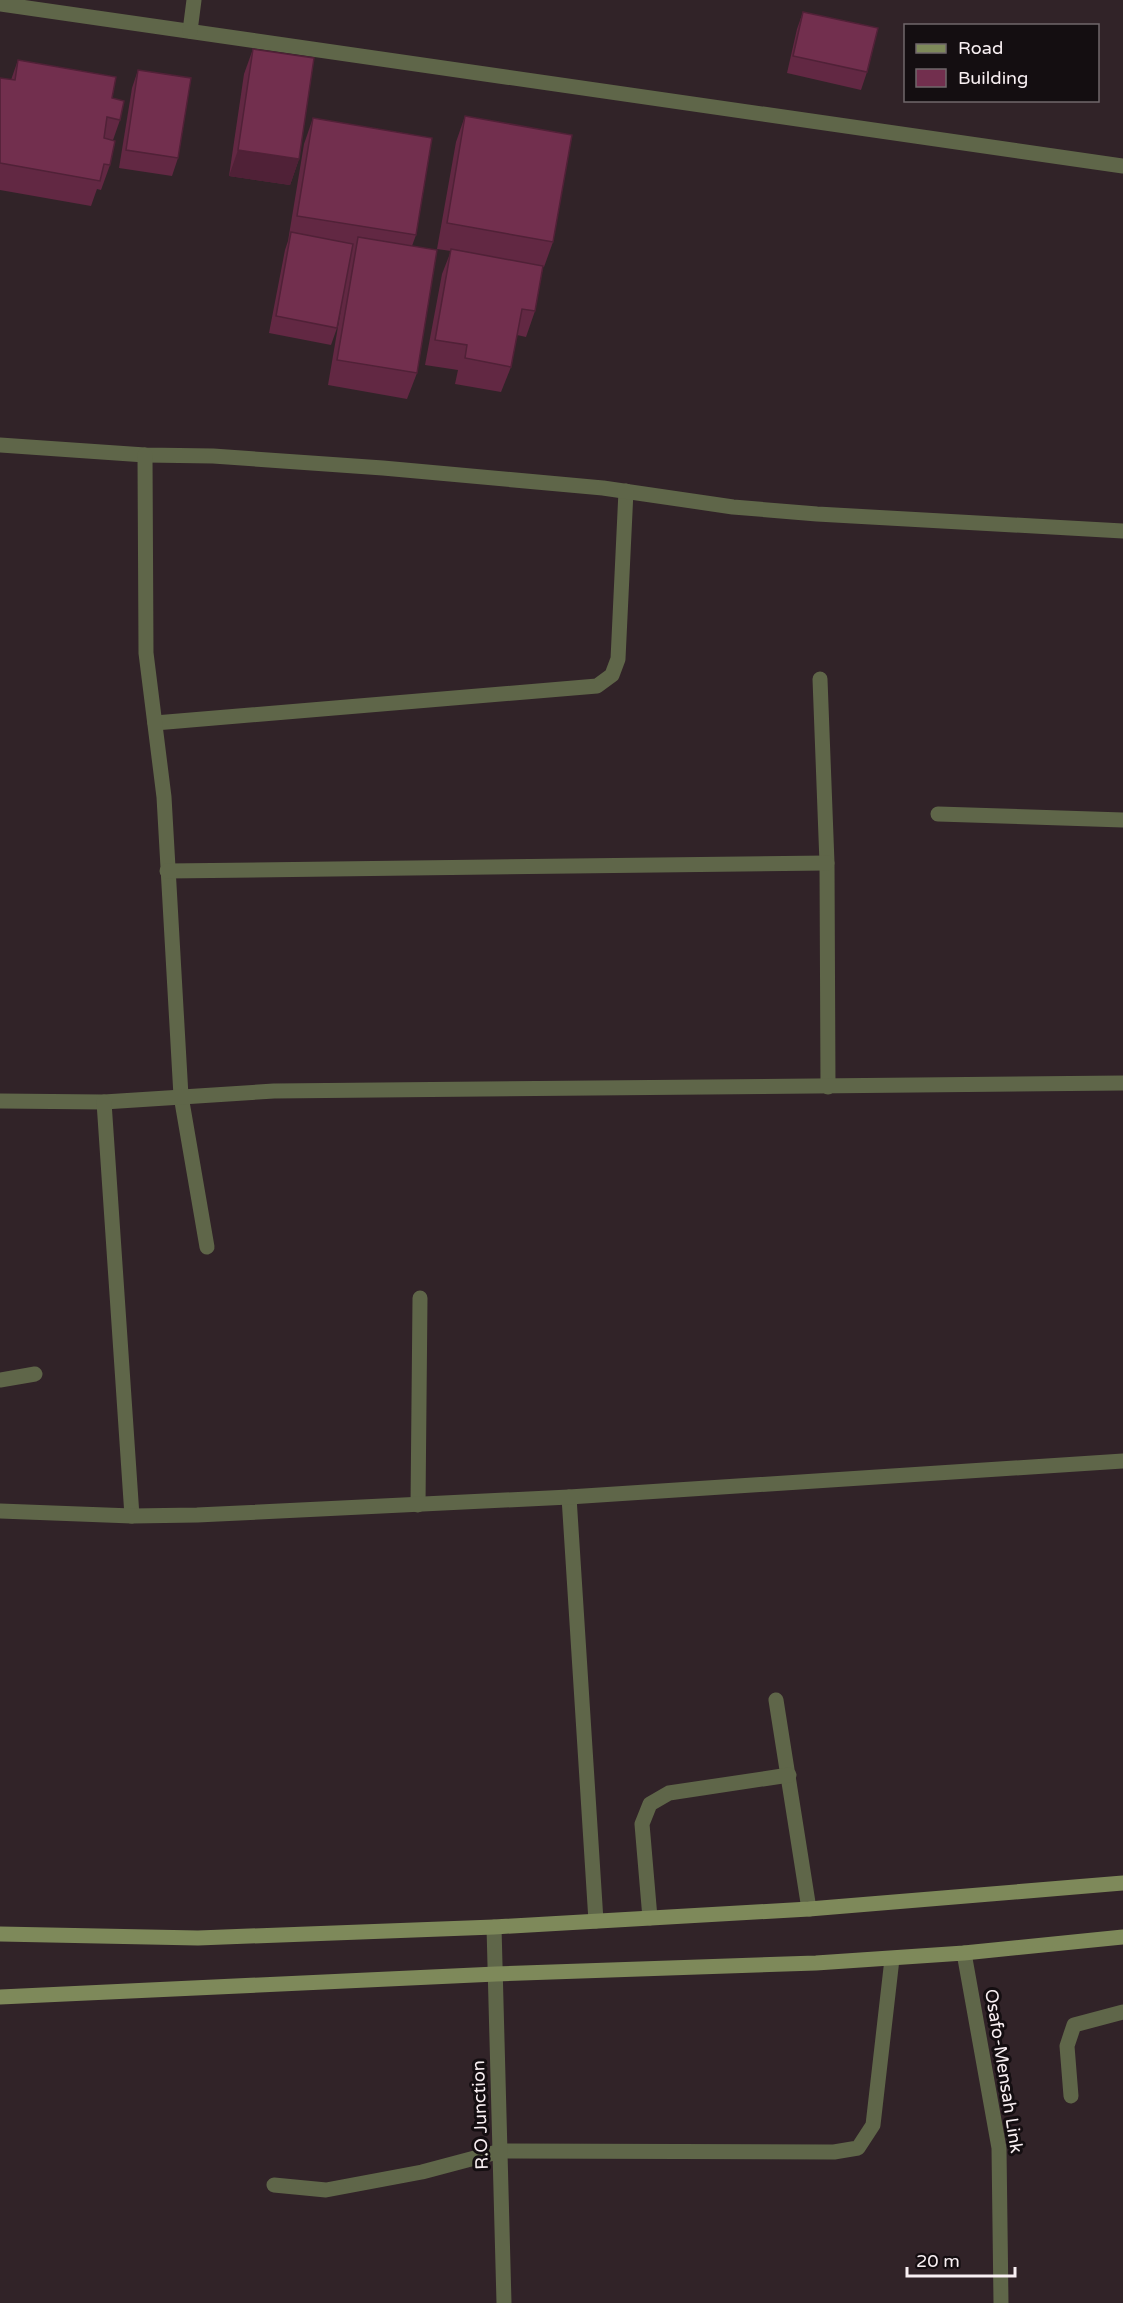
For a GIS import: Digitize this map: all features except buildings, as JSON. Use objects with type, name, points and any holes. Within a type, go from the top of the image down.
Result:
[{"type":"street","points":[[190,30],[194,0]]},
{"type":"street","points":[[0,4],[1123,166]]},
{"type":"street","points":[[0,445],[371,467],[626,491],[733,507],[817,514],[1123,531]]},
{"type":"street","points":[[145,455],[146,653],[164,797],[166,872],[181,1096],[207,1247]]},
{"type":"street","points":[[155,723],[597,686],[612,675],[618,659],[626,491]]},
{"type":"street","points":[[820,679],[827,863],[828,1087]]},
{"type":"street","points":[[938,814],[1123,820]]},
{"type":"street","points":[[166,872],[827,863]]},
{"type":"street","points":[[0,1101],[104,1102],[274,1091],[1123,1083]]},
{"type":"street","points":[[104,1102],[132,1516]]},
{"type":"street","points":[[418,1505],[420,1298]]},
{"type":"street","points":[[0,1380],[35,1374]]},
{"type":"street","points":[[0,1511],[132,1516],[418,1505],[1123,1461]]},
{"type":"street","points":[[569,1497],[596,1921]]},
{"type":"street","points":[[776,1700],[810,1909]]},
{"type":"street","points":[[650,1918],[642,1824],[650,1804],[669,1793],[789,1775]]},
{"type":"street","points":[[0,1934],[198,1938],[494,1927],[810,1909],[1123,1883]]},
{"type":"street","name":"R.O Junction","points":[[494,1927],[504,2303]]},
{"type":"street","points":[[0,1997],[496,1974],[892,1959],[1123,1937]]},
{"type":"street","name":"Osafo-Mensah Link","points":[[964,1953],[999,2148],[1001,2303]]},
{"type":"street","points":[[274,2185],[326,2190],[422,2172],[501,2151],[834,2152],[858,2148],[873,2125],[892,1959]]},
{"type":"street","points":[[1071,2096],[1067,2046],[1074,2025],[1123,2012]]}]
